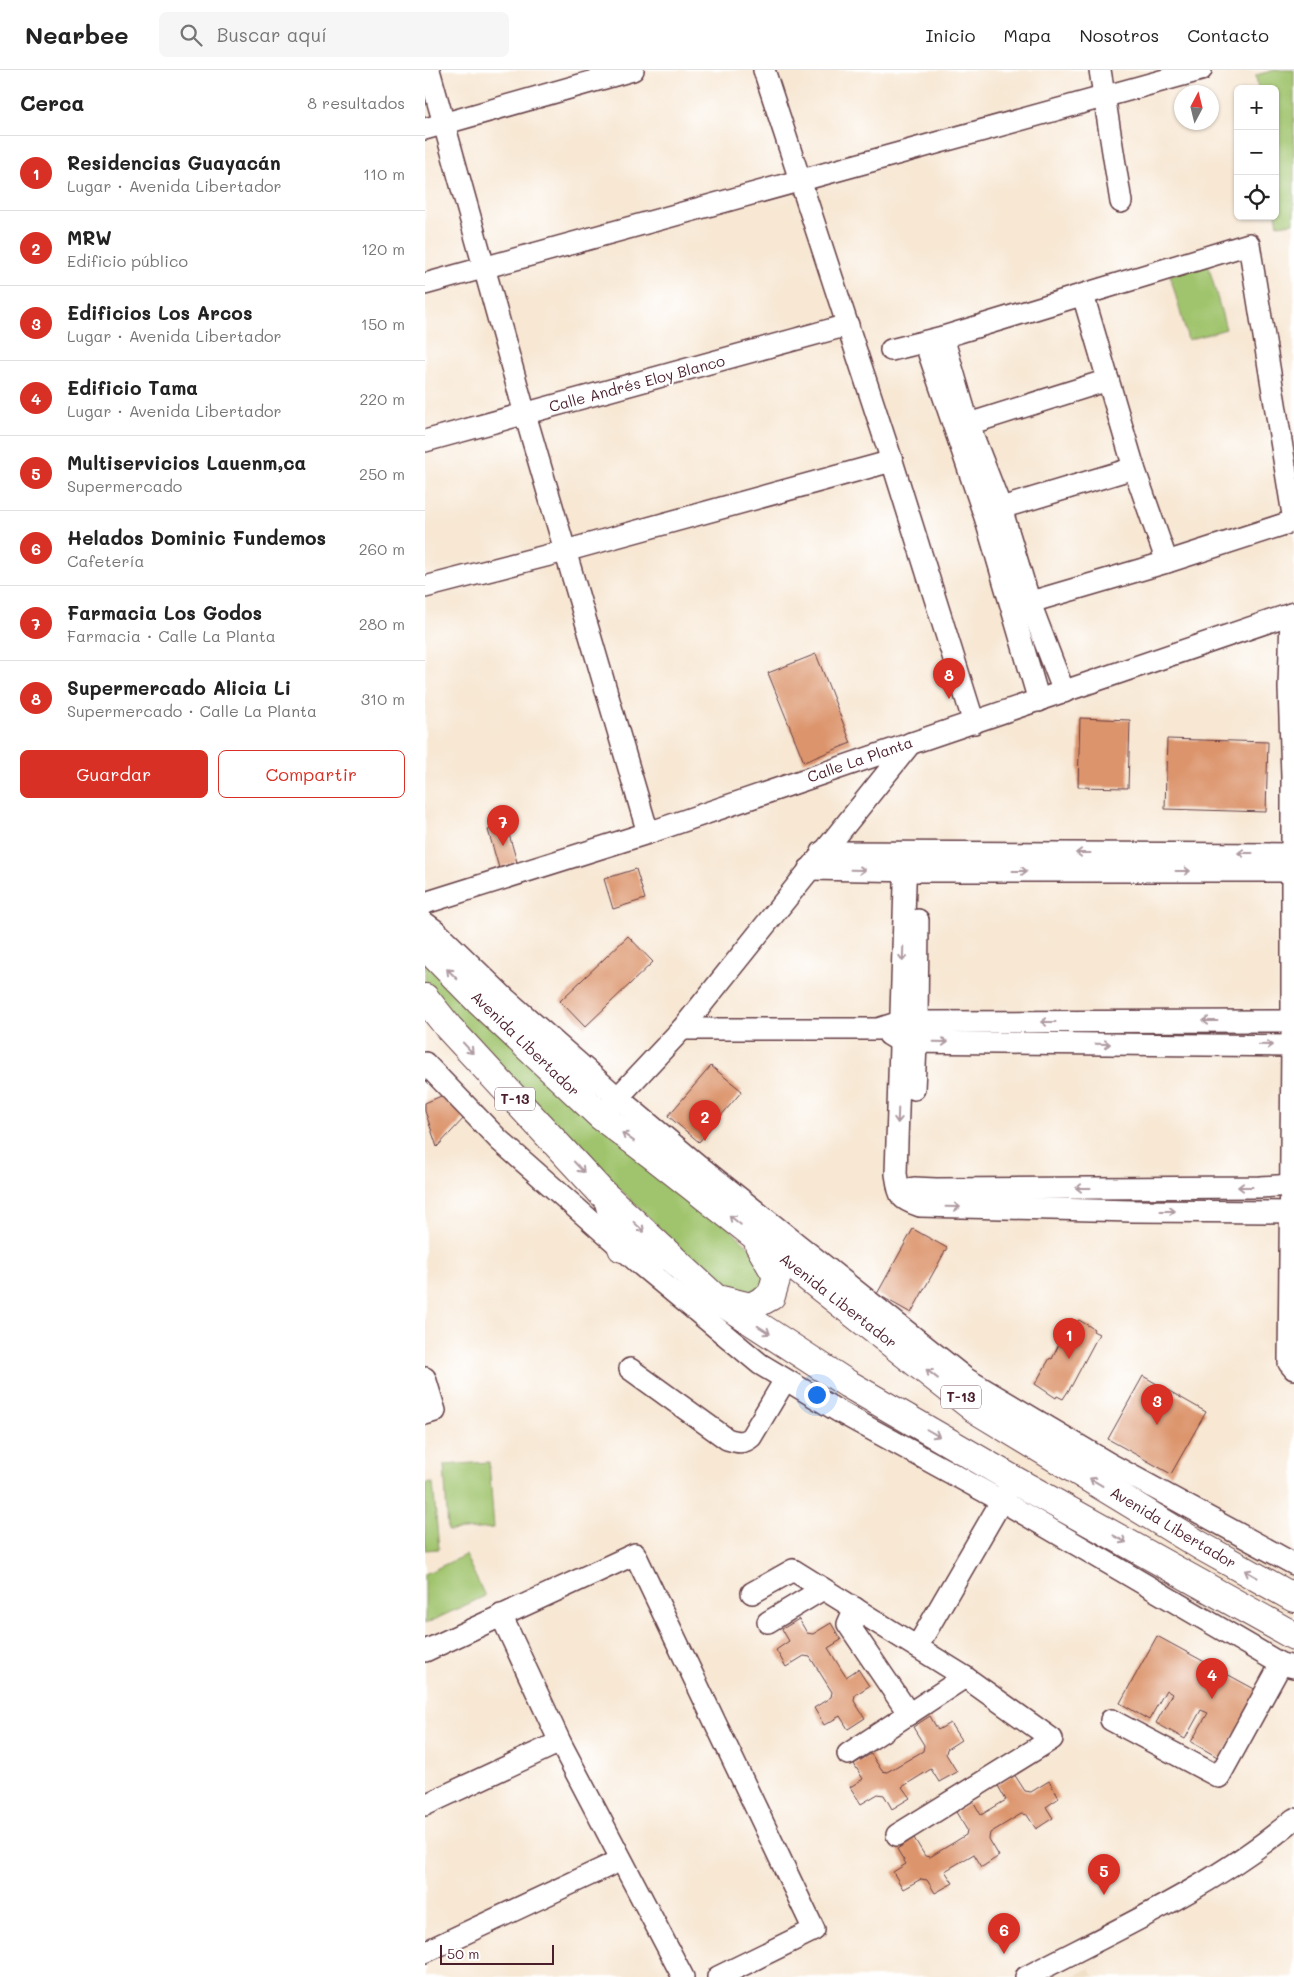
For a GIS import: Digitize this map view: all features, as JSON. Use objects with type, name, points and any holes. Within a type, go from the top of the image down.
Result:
[{"type":"highway","name":"Avenida Libertador","points":[[425,946],[479,1001],[609,1107],[655,1157],[975,1409],[1201,1546],[1294,1598]]},
{"type":"highway","name":"T-13","points":[[425,998],[449,1028],[607,1198],[714,1297],[1008,1490],[1294,1636]]},
{"type":"highway","name":"T-13","points":[[655,1157],[698,1165]]},
{"type":"highway","points":[[607,1198],[622,1248],[671,1257]]},
{"type":"highway","name":"T-13","points":[[714,1297],[751,1308],[771,1296],[777,1276],[755,1237]]},
{"type":"street","points":[[429,70],[435,127],[485,268],[565,552],[649,833]]},
{"type":"street","points":[[435,127],[633,70]]},
{"type":"street","points":[[764,70],[802,181],[974,723]]},
{"type":"street","points":[[1100,70],[1121,202]]},
{"type":"street","points":[[425,284],[1201,70]]},
{"type":"street","points":[[891,350],[934,340],[1249,244],[1294,521],[1167,562],[1021,605]]},
{"type":"street","points":[[1083,295],[1134,468],[1167,562]]},
{"type":"street","name":"Calle Andrés Eloy Blanco","points":[[425,441],[848,326]]},
{"type":"street","points":[[934,340],[961,427],[993,513],[1021,605],[1039,701]]},
{"type":"street","points":[[961,427],[1108,380]]},
{"type":"street","points":[[425,587],[565,552],[892,461]]},
{"type":"street","points":[[993,513],[1134,468]]},
{"type":"street","points":[[1021,605],[1064,692]]},
{"type":"street","points":[[1292,613],[1293,1046],[1289,1363],[1294,1370]]},
{"type":"street","name":"Calle La Planta","points":[[425,903],[649,833],[1292,613]]},
{"type":"street","points":[[609,1107],[682,1029],[911,743]]},
{"type":"street","points":[[815,861],[1293,862]]},
{"type":"street","points":[[912,862],[909,1032],[896,1174],[900,1194],[936,1189],[1292,1186]]},
{"type":"street","name":"Avenida Libertador","points":[[425,923],[436,931],[450,947],[507,1000],[609,1107],[698,1165],[965,1378],[1110,1464],[1294,1564]]},
{"type":"street","points":[[425,1015],[449,1028]]},
{"type":"street","points":[[909,1032],[1293,1021]]},
{"type":"street","points":[[682,1029],[878,1029],[909,1032],[1293,1046]]},
{"type":"street","points":[[425,1063],[499,1140],[622,1248],[760,1364],[785,1380],[1008,1490],[1287,1665],[1219,1777],[1111,1720]]},
{"type":"street","points":[[1130,1188],[1133,1211]]},
{"type":"street","points":[[910,1194],[920,1206],[1133,1211],[1292,1212]]},
{"type":"street","points":[[630,1370],[727,1438],[737,1442],[745,1442],[751,1437],[785,1380]]},
{"type":"street","points":[[425,1378],[435,1411],[425,1414]]},
{"type":"street","points":[[917,1647],[1008,1490]]},
{"type":"street","points":[[425,1651],[635,1554],[814,1930],[718,1977]]},
{"type":"street","points":[[752,1593],[793,1570],[965,1678],[1052,1740],[897,1835]]},
{"type":"street","points":[[768,1622],[823,1589]]},
{"type":"street","points":[[855,1608],[848,1624],[909,1714]]},
{"type":"street","points":[[501,1615],[560,1742],[683,1977]]},
{"type":"street","points":[[848,1754],[965,1678]]},
{"type":"street","points":[[425,1805],[560,1742]]},
{"type":"street","points":[[1025,1977],[1185,1894],[1273,1837],[1294,1819]]},
{"type":"street","points":[[425,1952],[621,1860]]},
{"type":"shaded area","points":[[1090,1968],[1095,1977],[1072,1977]]},
{"type":"green space","points":[[1275,70],[1294,70],[1294,223],[1278,225],[1277,220],[1279,220],[1279,85],[1257,85],[1256,75]]},
{"type":"green space","points":[[1208,264],[1226,329],[1188,340],[1170,275]]},
{"type":"green space","points":[[425,956],[771,1266],[782,1280],[733,1300],[512,1083],[425,982]]},
{"type":"green space","points":[[489,1462],[494,1528],[448,1531],[444,1465]]},
{"type":"green space","points":[[433,1483],[439,1549],[425,1550],[425,1484]]},
{"type":"green space","points":[[465,1555],[485,1596],[425,1624],[425,1574]]},
{"type":"building","points":[[816,654],[851,743],[804,762],[768,673]]},
{"type":"building","points":[[1080,718],[1130,720],[1128,788],[1078,787]]},
{"type":"building","points":[[1167,739],[1268,742],[1266,812],[1165,809]]},
{"type":"building","points":[[506,824],[517,862],[499,868],[488,830]]},
{"type":"building","points":[[636,869],[645,899],[613,909],[604,879]]},
{"type":"building","points":[[628,936],[653,962],[585,1027],[560,1001]]},
{"type":"building","points":[[711,1066],[742,1091],[699,1142],[668,1116]]},
{"type":"building","points":[[448,1093],[464,1118],[437,1147],[425,1111],[425,1103]]},
{"type":"building","points":[[913,1229],[947,1248],[911,1313],[877,1294]]},
{"type":"building","points":[[1071,1319],[1077,1322],[1079,1320],[1099,1334],[1063,1399],[1057,1396],[1056,1398],[1035,1384],[1050,1358],[1052,1359]]},
{"type":"building","points":[[1143,1376],[1206,1412],[1171,1474],[1108,1439]]},
{"type":"building","points":[[799,1619],[807,1633],[813,1634],[831,1623],[841,1640],[828,1648],[846,1677],[858,1669],[869,1686],[855,1695],[854,1701],[865,1718],[848,1729],[840,1716],[824,1725],[814,1708],[831,1697],[832,1692],[810,1657],[804,1656],[786,1667],[776,1650],[789,1641],[782,1629]]},
{"type":"building","points":[[1157,1636],[1258,1691],[1221,1759],[1191,1742],[1208,1713],[1201,1710],[1185,1739],[1156,1723],[1172,1694],[1166,1690],[1149,1720],[1120,1703]]},
{"type":"building","points":[[930,1716],[938,1730],[950,1723],[961,1740],[947,1749],[946,1754],[957,1772],[939,1782],[931,1769],[902,1787],[910,1798],[892,1809],[884,1795],[878,1794],[861,1804],[850,1787],[863,1779],[854,1764],[871,1754],[882,1771],[887,1772],[923,1751],[924,1745],[913,1727]]},
{"type":"building","points":[[1014,1774],[1025,1791],[1031,1792],[1049,1781],[1059,1798],[1046,1807],[1053,1818],[1036,1829],[1027,1815],[1021,1814],[990,1833],[989,1839],[999,1856],[982,1867],[974,1854],[945,1871],[953,1883],[935,1893],[927,1880],[921,1879],[903,1889],[893,1872],[906,1864],[897,1849],[914,1838],[925,1856],[930,1857],[966,1835],[967,1830],[956,1812],[973,1801],[981,1815],[1006,1800],[997,1784]]},
{"type":"place","name":"Supermercado Alicia Li","points":[[949,699]]},
{"type":"place","name":"Farmacia Los Godos","points":[[503,846]]},
{"type":"place","name":"MRW","points":[[705,1141]]},
{"type":"place","name":"Residencias Guayacán","points":[[1069,1359]]},
{"type":"place","name":"Edificios Los Arcos","points":[[1157,1425]]},
{"type":"place","name":"Edificio Tama","points":[[1212,1699]]},
{"type":"place","name":"Multiservicios Lauenm,ca","points":[[1104,1895]]},
{"type":"place","name":"Helados Dominic Fundemos","points":[[1004,1954]]}]
